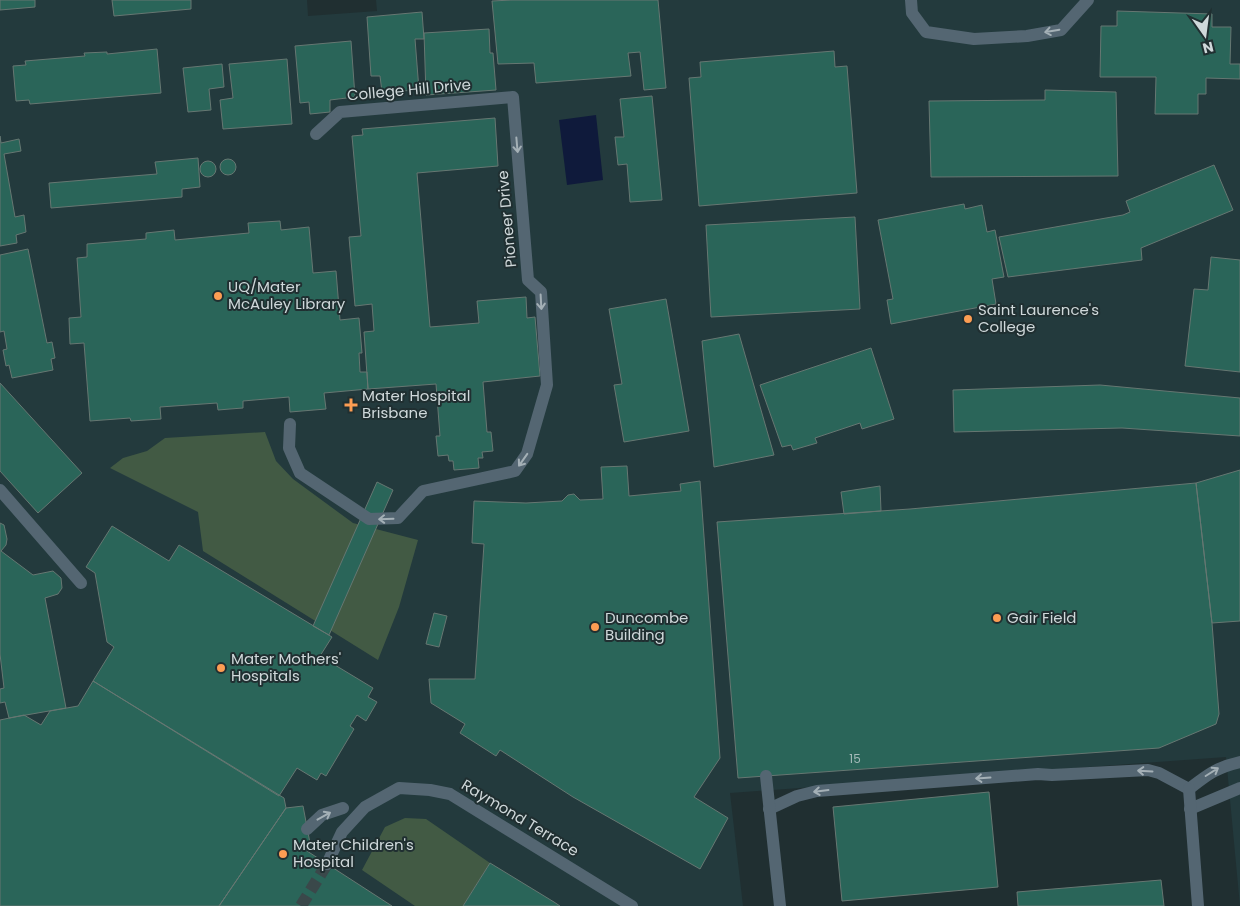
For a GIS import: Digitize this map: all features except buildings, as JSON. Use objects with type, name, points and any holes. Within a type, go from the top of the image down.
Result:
[{"type":"street","points":[[911,0],[912,13],[926,32],[974,38],[1027,36],[1061,30],[1088,0]]},
{"type":"street","name":"College Hill Drive","points":[[316,134],[340,112],[513,97]]},
{"type":"street","name":"Pioneer Drive","points":[[290,424],[289,448],[300,473],[369,519],[398,518],[423,491],[515,471],[527,454],[547,385],[541,292],[528,280],[513,97]]},
{"type":"street","points":[[0,490],[81,583]]},
{"type":"street","points":[[1189,789],[1221,766],[1240,762]]},
{"type":"street","points":[[769,809],[797,796],[817,791],[1038,774],[1052,775],[1148,770],[1160,773],[1189,789]]},
{"type":"street","points":[[766,776],[780,906]]},
{"type":"street","name":"Raymond Terrace","points":[[327,864],[342,832],[365,808],[399,788],[430,790],[450,794],[632,906]]},
{"type":"street","points":[[1190,808],[1240,788]]},
{"type":"street","points":[[1189,789],[1198,906]]},
{"type":"street","points":[[307,829],[322,815],[343,808]]},
{"type":"shaded area","name":"Mater Hospital Brisbane","points":[[0,0],[307,0],[308,16],[377,11],[376,0],[1240,0],[1240,906],[1226,757],[730,793],[743,906],[0,906]]},
{"type":"green space","points":[[265,432],[276,461],[293,479],[353,523],[418,540],[399,607],[378,660],[203,551],[198,512],[110,468],[123,458],[147,451],[165,438]]},
{"type":"green space","points":[[405,818],[426,819],[490,863],[463,906],[415,906],[362,870],[385,827]]},
{"type":"water","points":[[596,115],[603,180],[567,185],[559,120]]},
{"type":"tunnel","points":[[301,906],[327,864]]},
{"type":"place","name":"UQ/Mater McAuley Library","points":[[218,296]]},
{"type":"place","name":"Saint Laurence's College","points":[[968,319]]},
{"type":"place","name":"Mater Hospital Brisbane","points":[[351,405]]},
{"type":"place","name":"Gair Field","points":[[997,618]]},
{"type":"place","name":"Duncombe Building","points":[[595,627]]},
{"type":"place","name":"Mater Mothers' Hospitals","points":[[221,668]]},
{"type":"place","name":"Mater Children's Hospital","points":[[283,854]]}]
